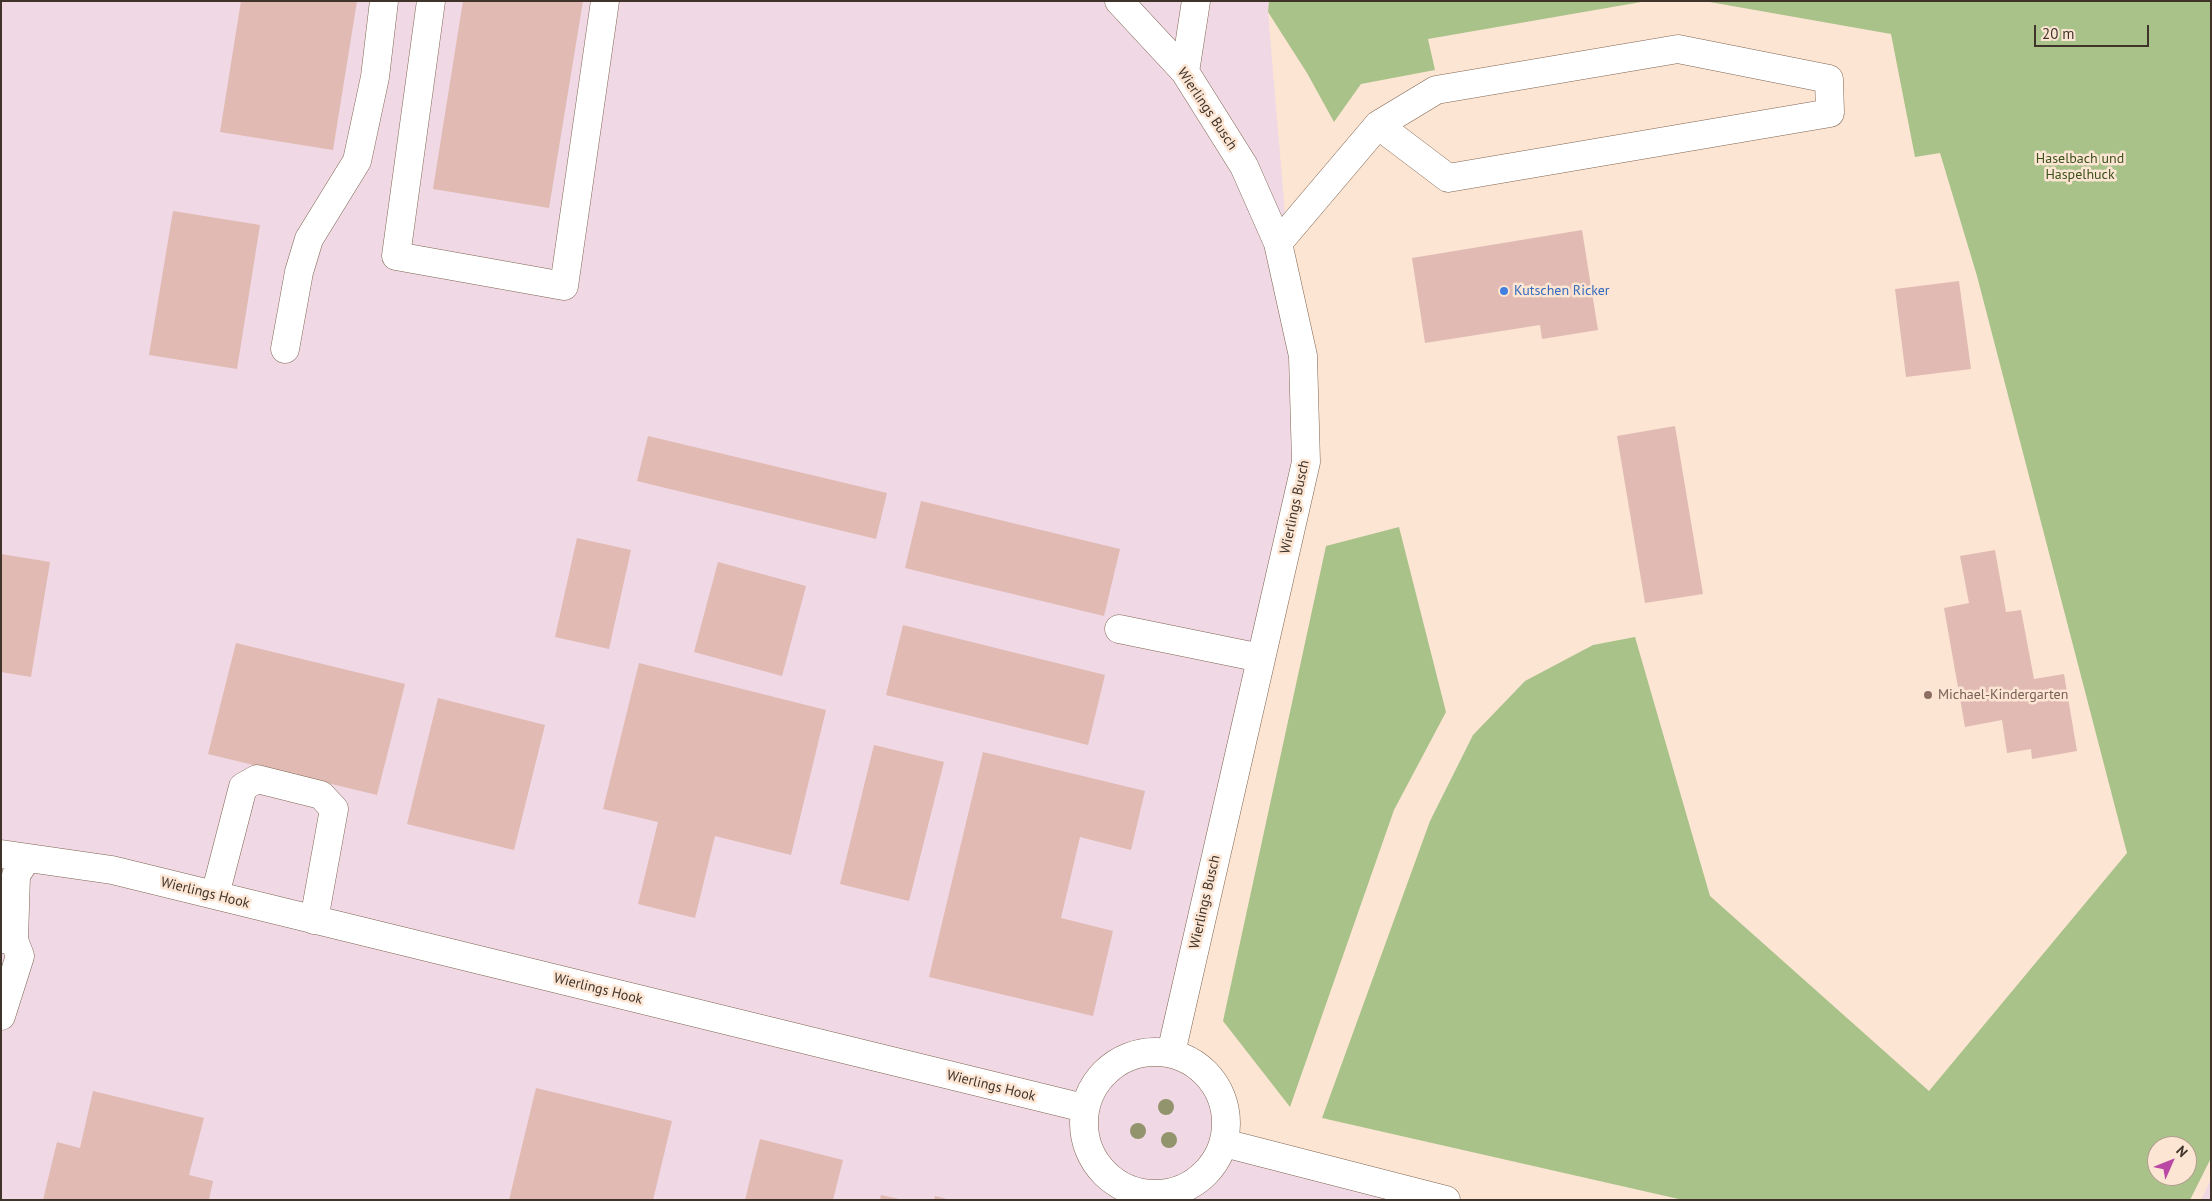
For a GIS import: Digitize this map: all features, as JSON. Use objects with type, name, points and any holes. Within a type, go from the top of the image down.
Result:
[{"type":"street","points":[[285,349],[299,272],[309,239],[357,161],[375,77],[384,1]]},
{"type":"street","points":[[431,1],[396,256],[564,286],[604,1]]},
{"type":"street","name":"Wierlings Busch","points":[[1119,1],[1185,72],[1244,166],[1278,243],[1303,356],[1306,462],[1171,1053]]},
{"type":"street","points":[[1185,72],[1196,1]]},
{"type":"street","points":[[1278,243],[1378,126],[1436,90],[1678,49],[1828,79],[1830,112],[1448,178],[1378,126]]},
{"type":"street","points":[[1119,628],[1261,658]]},
{"type":"street","points":[[215,896],[242,787],[258,779],[321,795],[334,809],[314,920]]},
{"type":"street","points":[[1,1016],[20,956],[8,939],[16,875],[14,856]]},
{"type":"street","name":"Wierlings Hook","points":[[14,856],[112,870],[1084,1108]]},
{"type":"street","points":[[1148,1051],[1171,1053],[1190,1060],[1202,1069],[1208,1074],[1219,1090],[1226,1110],[1227,1124],[1224,1143],[1211,1168],[1190,1186],[1163,1195],[1134,1196],[1111,1180],[1093,1160],[1084,1135],[1084,1108],[1092,1086],[1107,1069],[1126,1057],[1148,1051]]},
{"type":"street","points":[[1224,1143],[1446,1200]]},
{"type":"shaded area","points":[[1,1],[1269,1],[1268,12],[1306,462],[1171,1053],[1190,1060],[1208,1074],[1219,1090],[1226,1110],[1227,1124],[1224,1143],[1446,1200],[1,1200]]},
{"type":"shaded area","points":[[2211,1179],[2211,1200],[2201,1200]]},
{"type":"green space","points":[[1269,1],[1647,1],[1428,39],[1435,70],[1361,84],[1334,122],[1307,73],[1268,12]]},
{"type":"green space","name":"Haselbach und Haspelhuck","points":[[1704,1],[2211,1],[2211,1158],[2197,1186],[2190,1200],[1683,1200],[1322,1118],[1430,821],[1473,735],[1525,681],[1593,645],[1635,637],[1710,896],[1929,1091],[2127,853],[1977,276],[1940,153],[1915,157],[1891,34]]},
{"type":"green space","points":[[1399,527],[1446,712],[1394,810],[1290,1107],[1223,1021],[1326,546]]},
{"type":"building","points":[[241,1],[357,1],[333,150],[220,132]]},
{"type":"building","points":[[463,1],[583,1],[549,208],[433,189]]},
{"type":"building","points":[[173,211],[260,225],[237,369],[149,355]]},
{"type":"building","name":"Kutschen Ricker","points":[[1582,230],[1598,330],[1542,339],[1540,325],[1425,343],[1412,258]]},
{"type":"building","points":[[1959,281],[1971,369],[1906,377],[1895,289]]},
{"type":"building","points":[[1675,426],[1703,594],[1645,603],[1617,436]]},
{"type":"building","points":[[648,436],[887,493],[876,539],[637,481]]},
{"type":"building","points":[[921,501],[1120,549],[1104,616],[905,568]]},
{"type":"building","points":[[577,538],[631,550],[609,649],[555,637]]},
{"type":"building","points":[[1995,550],[2006,612],[2021,610],[2034,679],[2064,674],[2077,751],[2032,759],[2031,749],[2007,753],[2002,720],[1965,727],[1944,608],[1969,603],[1960,556]]},
{"type":"building","points":[[1,554],[50,562],[31,677],[1,672]]},
{"type":"building","points":[[718,562],[806,586],[782,676],[694,652]]},
{"type":"building","points":[[903,625],[1105,675],[1088,745],[886,695]]},
{"type":"building","points":[[236,643],[405,684],[377,795],[208,754]]},
{"type":"building","points":[[639,663],[826,710],[791,855],[715,836],[695,918],[638,904],[658,822],[603,809]]},
{"type":"building","points":[[438,698],[545,725],[514,850],[407,824]]},
{"type":"building","points":[[874,745],[944,762],[909,901],[840,884]]},
{"type":"building","points":[[983,752],[1145,791],[1131,850],[1080,837],[1061,918],[1113,931],[1093,1016],[929,977]]},
{"type":"building","points":[[536,1088],[672,1121],[653,1200],[509,1200]]},
{"type":"building","points":[[93,1091],[204,1118],[189,1175],[213,1181],[209,1200],[43,1200],[57,1142],[80,1148]]},
{"type":"building","points":[[760,1139],[843,1160],[833,1200],[745,1200]]},
{"type":"building","points":[[881,1195],[899,1199],[899,1200],[880,1200]]},
{"type":"building","points":[[935,1196],[947,1199],[947,1200],[934,1200]]},
{"type":"place","name":"Kutschen Ricker","points":[[1504,291]]},
{"type":"place","name":"Michael-Kindergarten","points":[[1928,695]]}]
